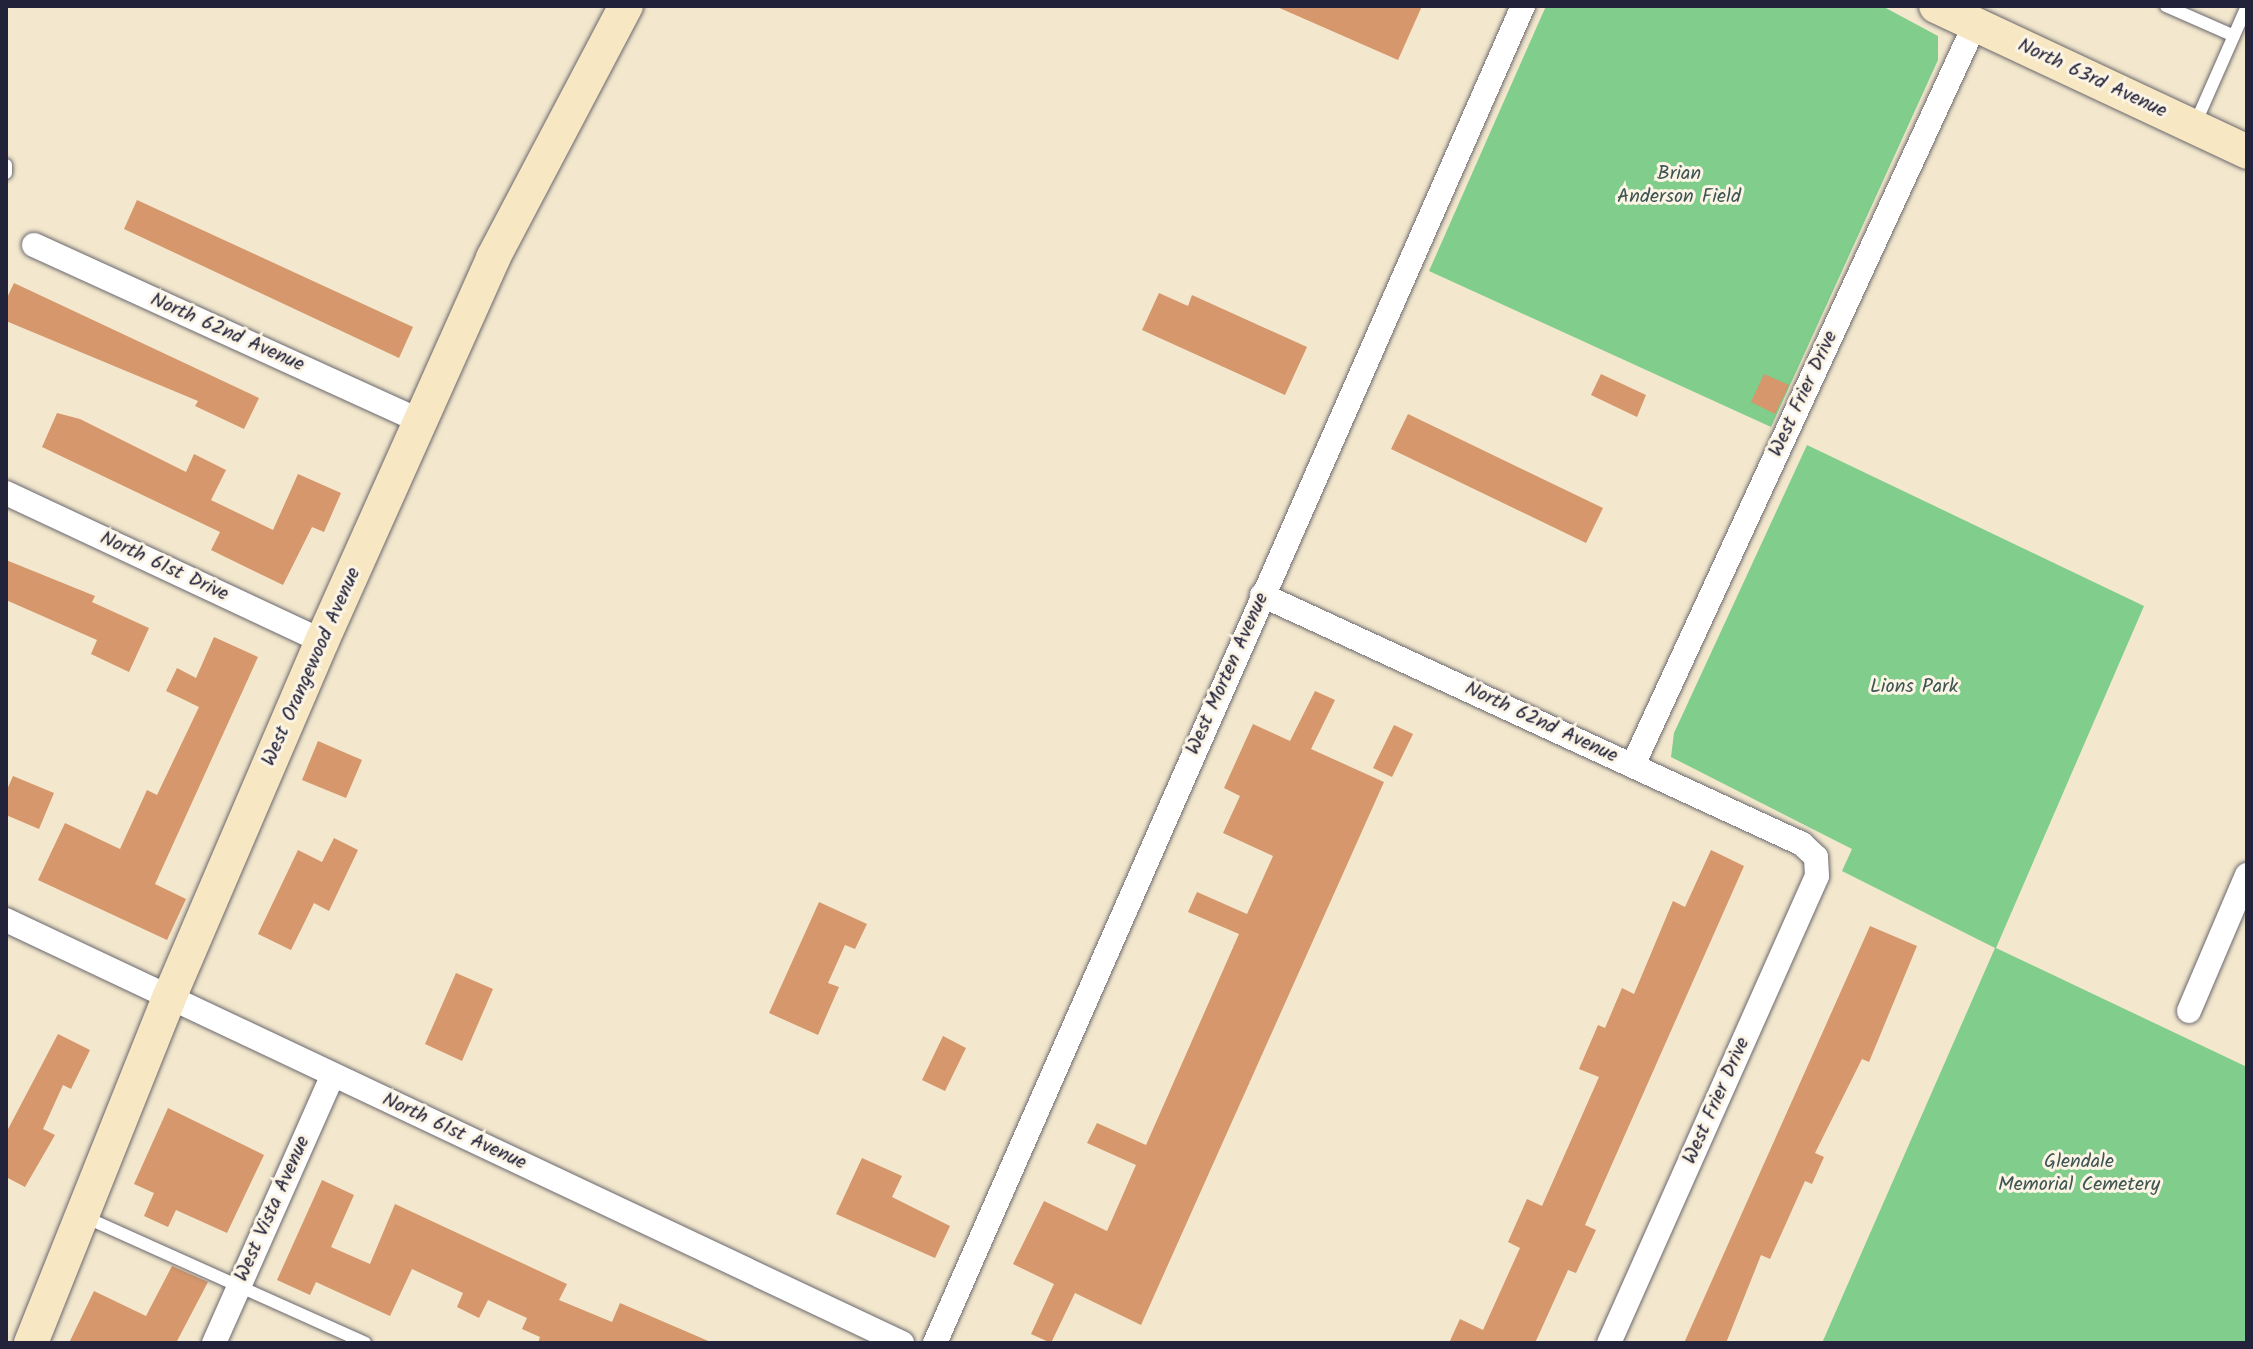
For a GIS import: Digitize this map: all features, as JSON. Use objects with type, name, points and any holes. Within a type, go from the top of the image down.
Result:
[{"type":"street","name":"West Orangewood Avenue","points":[[31,1343],[85,1217],[169,998],[322,641],[493,258],[626,6]]},
{"type":"street","name":"West Morten Avenue","points":[[935,1343],[1523,6]]},
{"type":"street","name":"North 63rd Avenue","points":[[1936,6],[2247,152]]},
{"type":"street","name":"West Frier Drive","points":[[1633,765],[1975,24]]},
{"type":"street","name":"North 62nd Avenue","points":[[34,245],[421,421]]},
{"type":"street","name":"North 61st Drive","points":[[6,493],[322,641]]},
{"type":"street","name":"North 62nd Avenue","points":[[1262,595],[1802,844],[1816,857]]},
{"type":"street","name":"West Frier Drive","points":[[1609,1343],[1817,876],[1816,857]]},
{"type":"street","points":[[2189,1011],[2247,875]]},
{"type":"street","name":"North 61st Avenue","points":[[6,920],[902,1343]]},
{"type":"street","name":"West Vista Avenue","points":[[214,1343],[333,1075]]},
{"type":"lane","points":[[2166,6],[2234,36]]},
{"type":"lane","points":[[2194,128],[2247,6]]},
{"type":"lane","points":[[6,165],[6,173]]},
{"type":"lane","points":[[85,1217],[365,1343]]},
{"type":"green space","name":"Brian Anderson Field","points":[[1546,6],[1882,6],[1938,36],[1938,60],[1771,427],[1429,271]]},
{"type":"green space","points":[[1807,445],[2144,606],[1996,948],[2247,1067],[2247,1343],[1822,1343],[1995,948],[1842,871],[1852,849],[1671,757],[1674,733]]},
{"type":"building","points":[[1275,6],[1422,6],[1398,60]]},
{"type":"building","points":[[137,200],[413,327],[399,358],[124,229]]},
{"type":"building","points":[[14,283],[259,398],[244,429],[195,406],[198,401],[6,321],[6,300]]},
{"type":"building","points":[[1159,293],[1188,306],[1192,295],[1307,347],[1285,395],[1142,330]]},
{"type":"building","points":[[1601,374],[1646,395],[1637,417],[1591,395]]},
{"type":"building","points":[[1764,374],[1789,385],[1775,414],[1751,402]]},
{"type":"building","points":[[57,413],[80,419],[186,472],[194,454],[226,470],[211,500],[273,530],[298,474],[341,493],[324,532],[312,527],[283,585],[211,550],[220,532],[42,447]]},
{"type":"building","points":[[1408,414],[1603,508],[1586,543],[1391,449]]},
{"type":"building","points":[[6,560],[95,596],[92,602],[149,628],[129,672],[91,654],[97,640],[6,600]]},
{"type":"building","points":[[214,637],[258,657],[155,884],[186,899],[167,940],[38,880],[65,823],[120,849],[147,790],[157,795],[199,707],[166,691],[177,668],[196,678]]},
{"type":"building","points":[[1315,691],[1335,700],[1311,749],[1384,782],[1141,1325],[1075,1293],[1051,1343],[1031,1334],[1054,1284],[1013,1264],[1044,1201],[1107,1231],[1136,1165],[1087,1143],[1097,1123],[1146,1145],[1239,934],[1188,912],[1197,892],[1247,914],[1273,856],[1223,833],[1240,796],[1224,788],[1253,724],[1290,741]]},
{"type":"building","points":[[1394,725],[1413,734],[1392,777],[1373,768]]},
{"type":"building","points":[[318,741],[362,760],[346,798],[302,780]]},
{"type":"building","points":[[13,776],[54,793],[39,829],[6,815],[6,792]]},
{"type":"building","points":[[334,838],[358,850],[329,911],[314,903],[291,950],[258,934],[298,850],[322,862]]},
{"type":"building","points":[[1711,850],[1744,866],[1585,1225],[1596,1230],[1576,1273],[1568,1270],[1535,1343],[1449,1343],[1460,1319],[1483,1330],[1520,1248],[1508,1242],[1527,1199],[1542,1206],[1599,1077],[1579,1069],[1598,1025],[1605,1028],[1622,988],[1634,994],[1673,901],[1685,907]]},
{"type":"building","points":[[819,902],[867,924],[855,949],[845,945],[828,983],[839,987],[818,1035],[769,1013]]},
{"type":"building","points":[[1870,926],[1917,946],[1869,1062],[1862,1059],[1815,1153],[1824,1157],[1812,1184],[1805,1181],[1770,1259],[1761,1255],[1726,1343],[1684,1343]]},
{"type":"building","points":[[456,973],[493,989],[462,1061],[425,1044]]},
{"type":"building","points":[[58,1034],[90,1050],[71,1089],[63,1085],[43,1129],[55,1135],[25,1187],[6,1177],[6,1133]]},
{"type":"building","points":[[943,1036],[966,1048],[945,1091],[922,1080]]},
{"type":"building","points":[[168,1108],[264,1155],[227,1233],[176,1210],[168,1227],[144,1216],[154,1193],[134,1184]]},
{"type":"building","points":[[862,1158],[902,1176],[892,1197],[950,1226],[935,1258],[836,1214]]},
{"type":"building","points":[[322,1180],[354,1195],[331,1247],[370,1264],[395,1204],[567,1284],[559,1300],[612,1322],[620,1303],[713,1343],[538,1343],[540,1337],[522,1329],[527,1318],[488,1300],[479,1318],[457,1307],[463,1293],[412,1269],[390,1316],[316,1282],[310,1295],[277,1280]]},
{"type":"building","points":[[172,1266],[208,1282],[176,1343],[69,1343],[94,1291],[146,1316]]},
{"type":"park label","name":"Lions Park","points":[[1914,687]]},
{"type":"park label","name":"Glendale Memorial Cemetery","points":[[2079,1174]]}]
